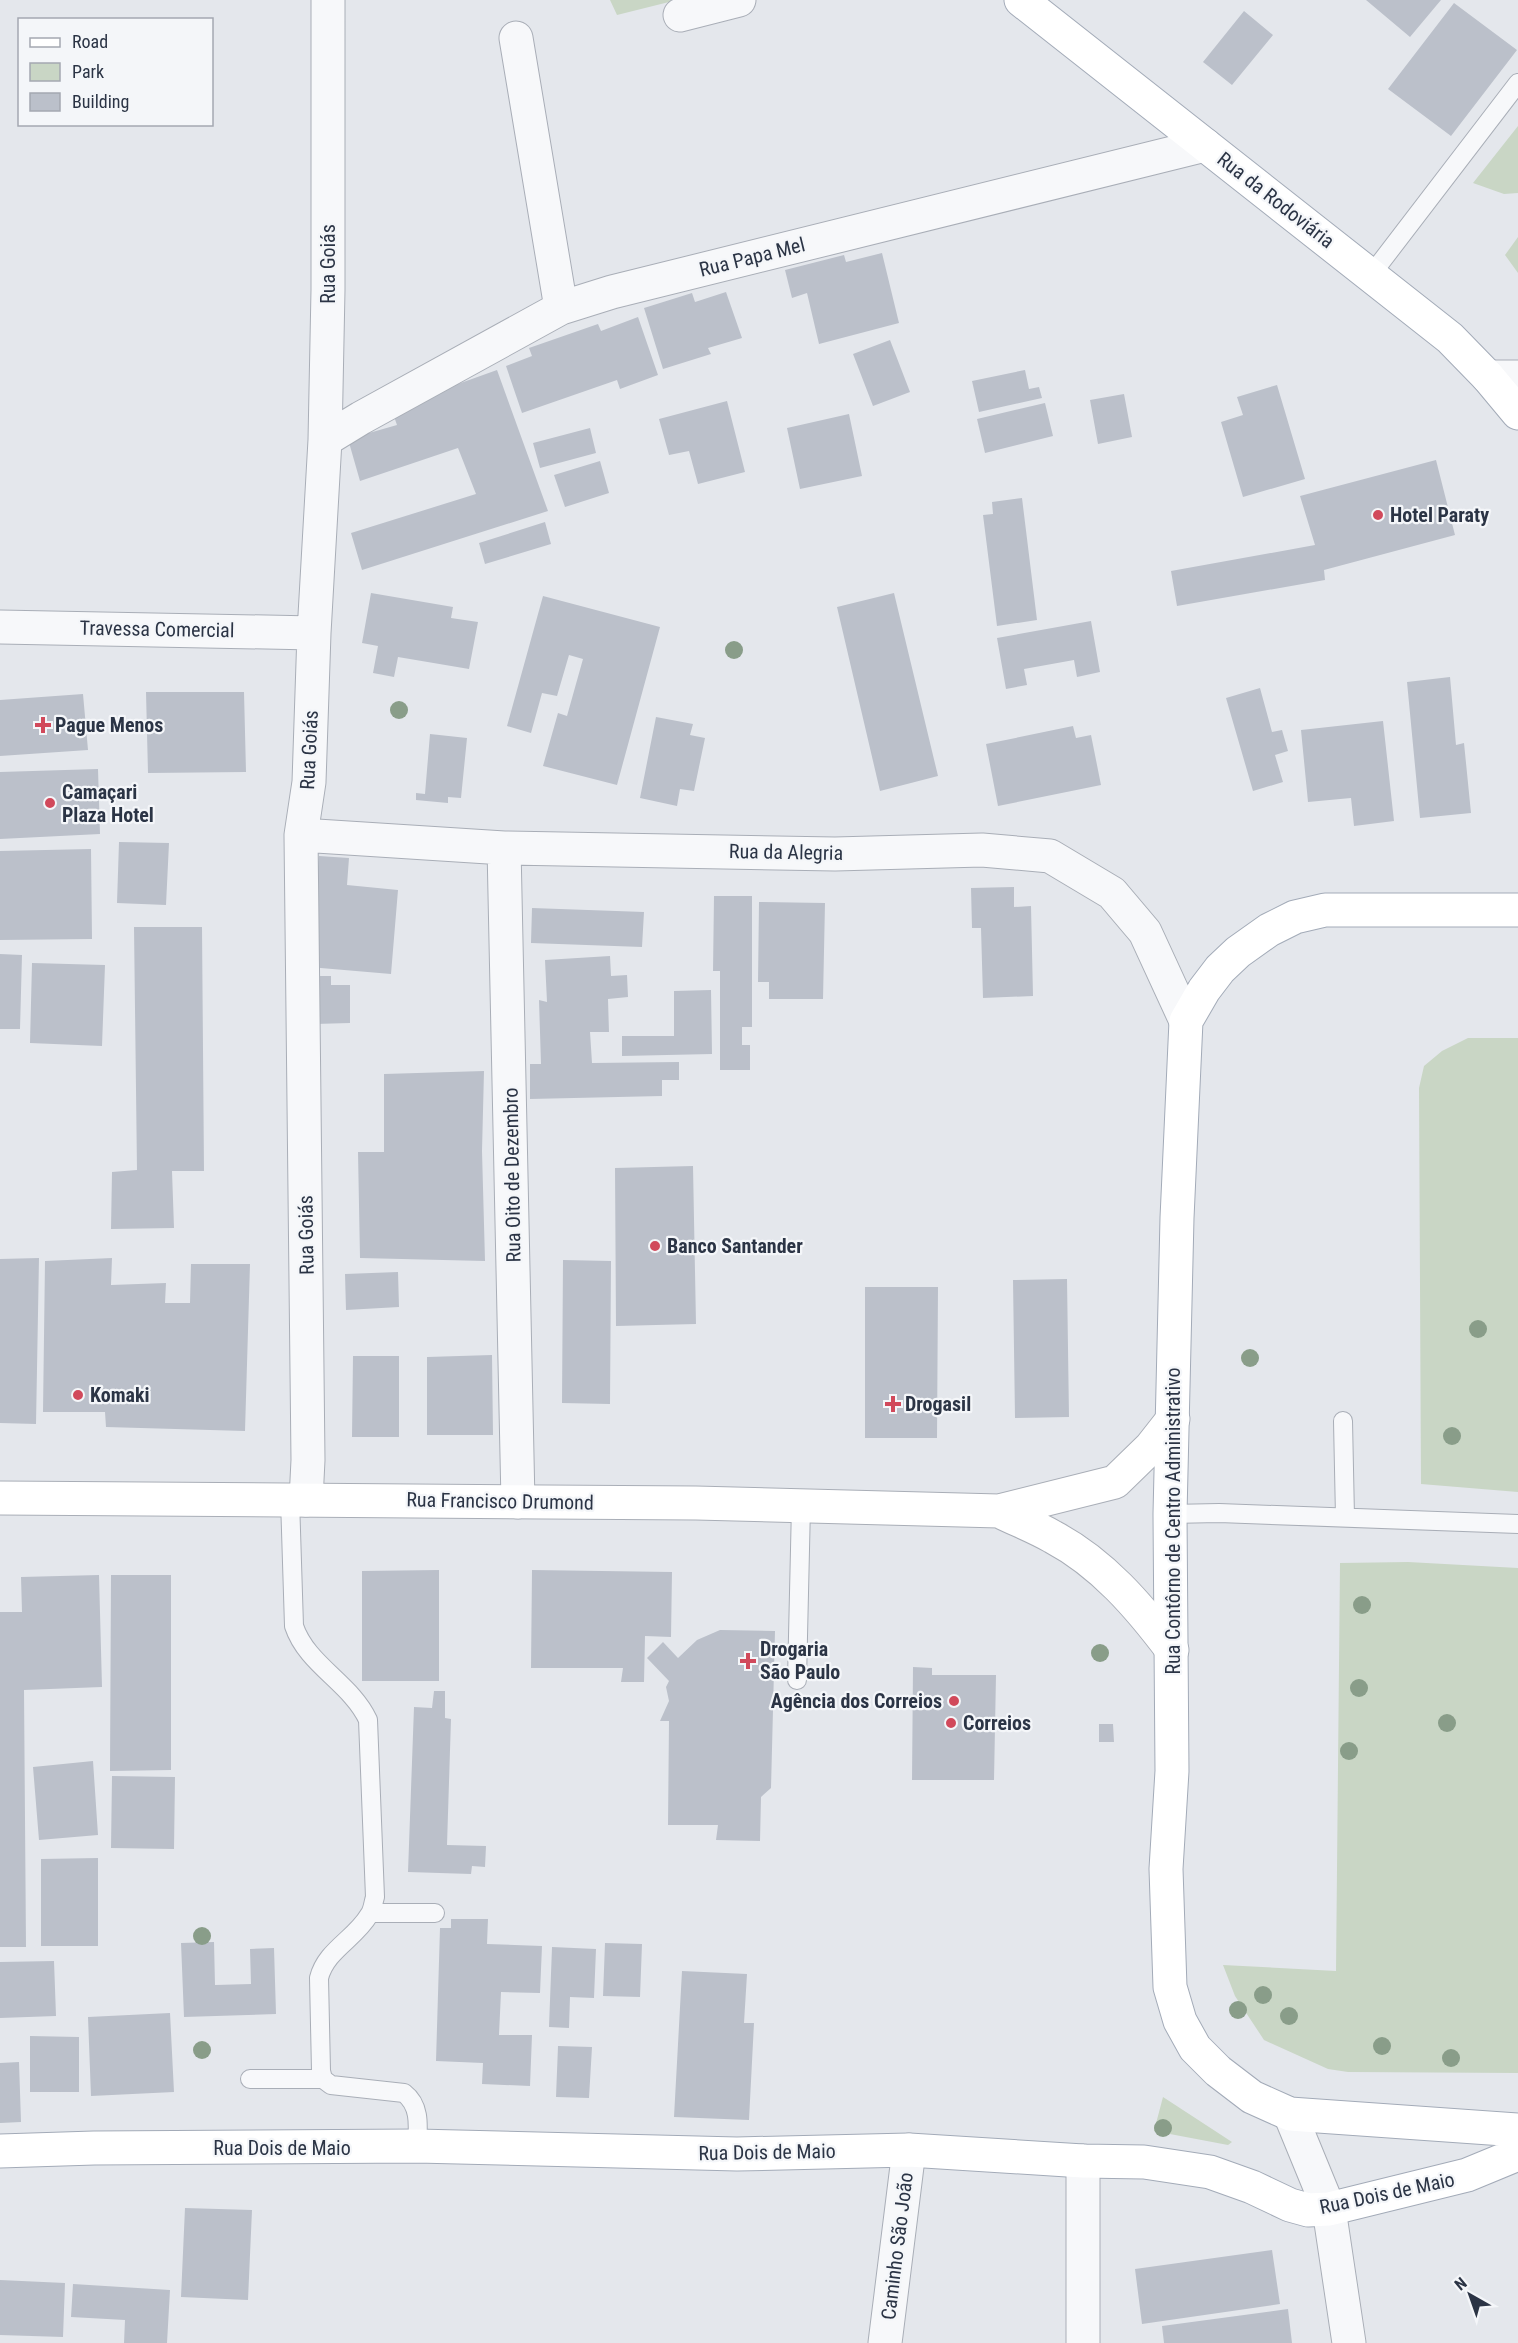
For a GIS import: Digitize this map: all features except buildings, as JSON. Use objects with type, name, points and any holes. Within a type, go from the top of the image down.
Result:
[{"type":"main road","name":"Rua da Rodoviária","points":[[1021,0],[1450,338],[1503,377],[1518,413]]},
{"type":"main road","name":"Rua Contôrno de Centro Administrativo","points":[[1518,910],[1325,910],[1295,917],[1269,930],[1226,963],[1204,990],[1186,1021],[1177,1218],[1170,1514],[1172,1771],[1166,1869],[1170,1987],[1180,2021],[1195,2048],[1218,2071],[1252,2097],[1290,2114],[1518,2130]]},
{"type":"main road","name":"Rua Francisco Drumond","points":[[0,1498],[696,1503],[999,1511],[1115,1482],[1151,1447],[1173,1419]]},
{"type":"main road","name":"Rua Francisco Drumond","points":[[999,1511],[1054,1537],[1103,1573],[1139,1606],[1172,1650]]},
{"type":"main road","name":"Rua Dois de Maio","points":[[0,2151],[94,2148],[417,2146],[737,2154],[909,2150],[1083,2161],[1144,2162],[1210,2172],[1252,2187],[1290,2205],[1308,2210],[1329,2210],[1467,2175],[1518,2154]]},
{"type":"street","name":"Rua Goiás","points":[[298,1499],[308,1437],[301,835],[309,782],[314,633],[325,440],[328,290],[328,0]]},
{"type":"street","points":[[680,15],[739,0]]},
{"type":"street","points":[[516,38],[561,308]]},
{"type":"street","name":"Rua Papa Mel","points":[[325,440],[561,308],[612,292],[1205,145]]},
{"type":"street","name":"Travessa Comercial","points":[[0,627],[314,633]]},
{"type":"street","name":"Rua da Alegria","points":[[301,835],[504,848],[835,854],[981,850],[1050,856],[1112,893],[1145,932],[1186,1021]]},
{"type":"street","name":"Rua Oito de Dezembro","points":[[504,848],[518,1502]]},
{"type":"street","points":[[1290,2114],[1329,2210],[1349,2343]]},
{"type":"street","name":"Caminho São João","points":[[885,2343],[909,2150]]},
{"type":"street","points":[[1083,2161],[1083,2343]]},
{"type":"lane","points":[[1371,275],[1518,83]]},
{"type":"lane","points":[[1343,1421],[1345,1517]]},
{"type":"lane","points":[[298,1499],[294,1626],[305,1649],[362,1706],[368,1720],[375,1897],[371,1913],[360,1928],[322,1966],[319,1978],[323,2079]]},
{"type":"lane","points":[[797,1680],[801,1506]]},
{"type":"lane","points":[[1170,1514],[1345,1517],[1518,1524]]},
{"type":"lane","points":[[371,1913],[435,1913]]},
{"type":"lane","points":[[250,2079],[323,2079],[331,2085],[404,2093],[412,2099],[417,2111],[417,2146]]},
{"type":"green space","points":[[610,0],[677,0],[617,15]]},
{"type":"green space","points":[[1518,126],[1518,193],[1504,194],[1473,183]]},
{"type":"green space","points":[[1518,237],[1518,273],[1505,255]]},
{"type":"green space","points":[[1468,1038],[1518,1038],[1518,1492],[1421,1484],[1419,1088],[1424,1066],[1442,1051]]},
{"type":"green space","points":[[1408,1562],[1518,1568],[1518,2073],[1348,2072],[1328,2069],[1264,2040],[1235,1996],[1223,1965],[1336,1971],[1340,1563]]},
{"type":"green space","points":[[1163,2097],[1232,2142],[1228,2145],[1154,2131]]},
{"type":"place","name":"Hotel Paraty","points":[[1378,515]]},
{"type":"place","name":"Pague Menos","points":[[43,725]]},
{"type":"place","name":"Camaçari Plaza Hotel","points":[[50,803]]},
{"type":"place","name":"Banco Santander","points":[[655,1246]]},
{"type":"place","name":"Komaki","points":[[78,1395]]},
{"type":"place","name":"Drogasil","points":[[893,1404]]},
{"type":"place","name":"Drogaria São Paulo","points":[[748,1661]]},
{"type":"place","name":"Agência dos Correios","points":[[954,1701]]},
{"type":"place","name":"Correios","points":[[951,1723]]}]
